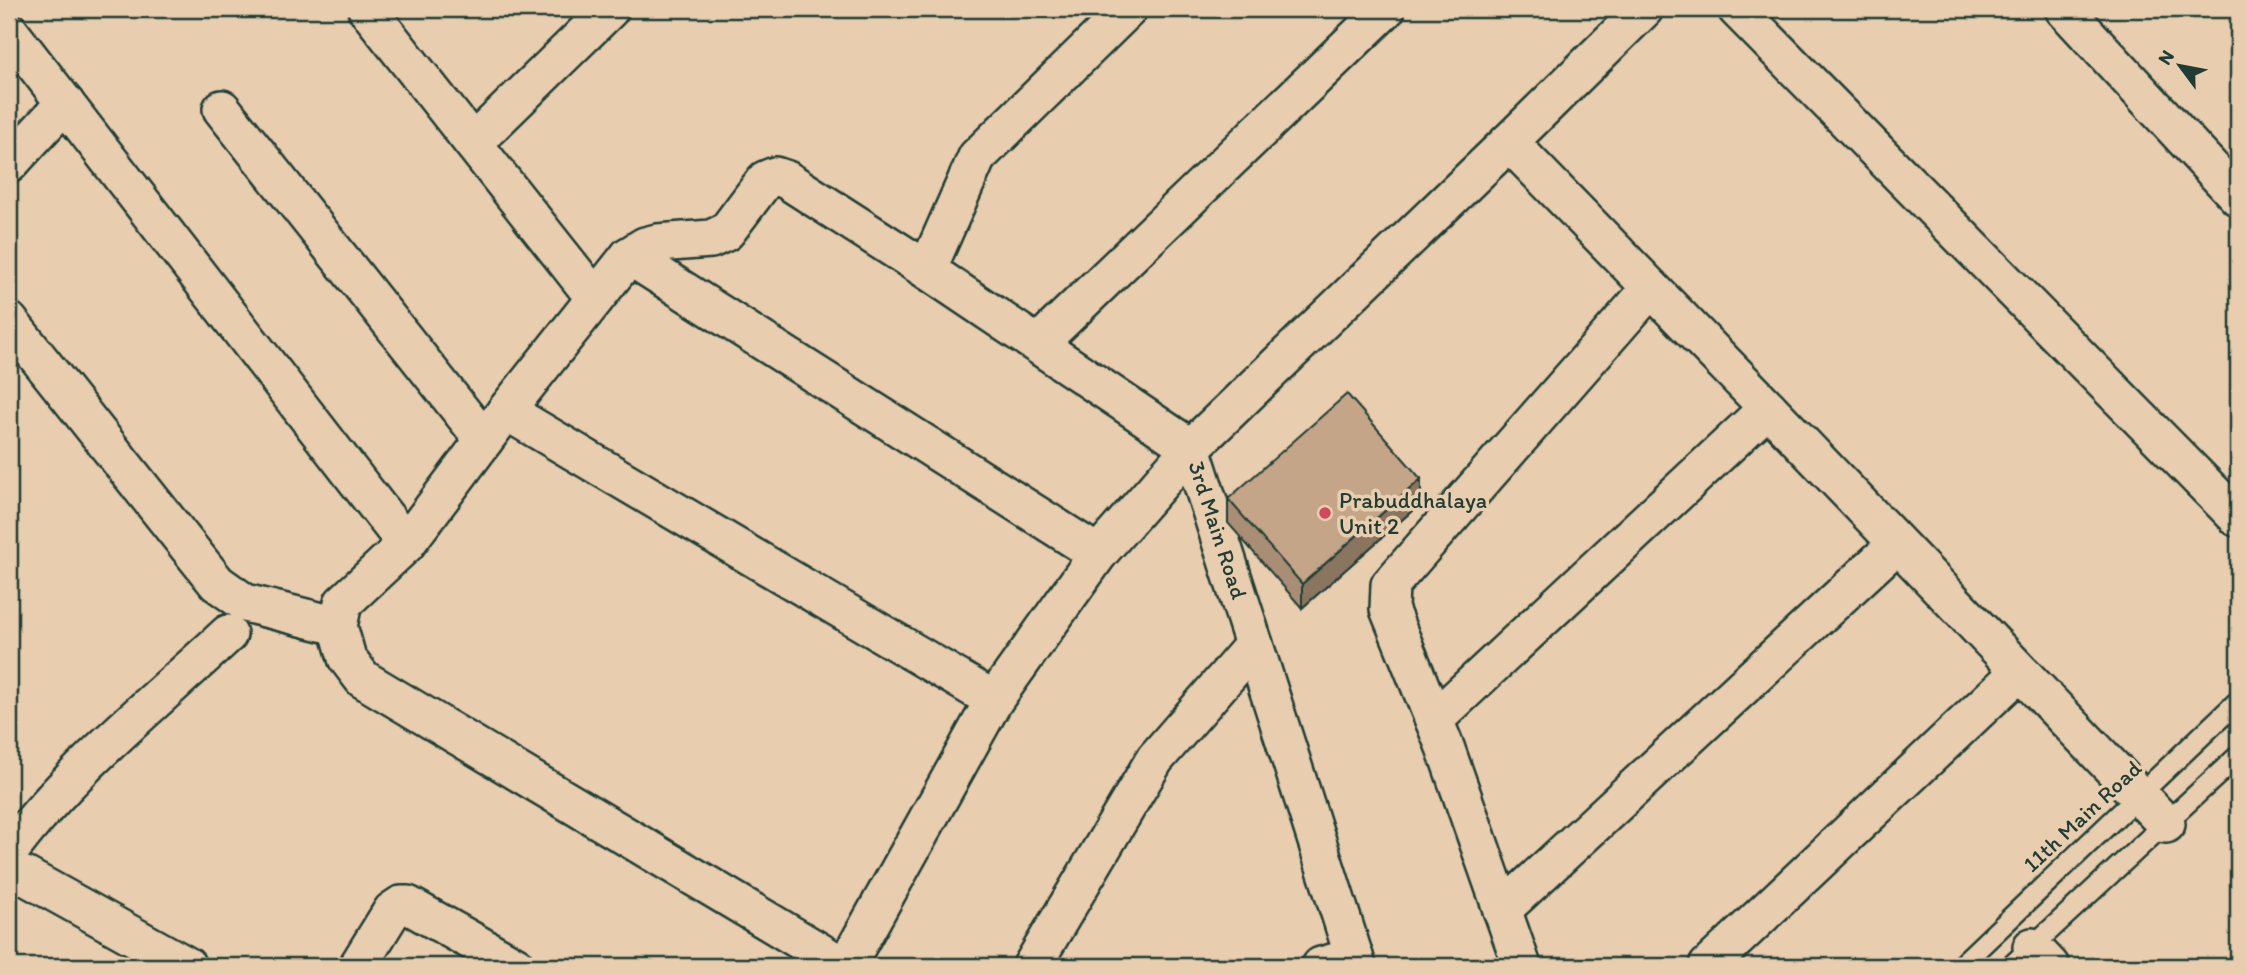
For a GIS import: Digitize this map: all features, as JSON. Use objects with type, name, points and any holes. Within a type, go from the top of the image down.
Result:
[{"type":"street","points":[[367,9],[596,299]]},
{"type":"street","points":[[473,143],[575,21],[610,9]]},
{"type":"street","points":[[927,270],[977,157],[1128,9]]},
{"type":"street","points":[[1038,344],[1386,9]]},
{"type":"street","points":[[1098,554],[629,256],[506,411],[406,544],[343,603],[338,626],[347,658],[363,678],[844,966],[994,700],[1098,554],[1191,448],[1644,9]]},
{"type":"street","points":[[1737,9],[2238,518]]},
{"type":"street","points":[[2064,9],[2238,197]]},
{"type":"street","points":[[9,31],[406,544]]},
{"type":"street","points":[[9,164],[65,103]]},
{"type":"street","points":[[222,109],[484,440]]},
{"type":"street","points":[[1509,142],[2166,824]]},
{"type":"street","name":"3rd Main Road","points":[[629,256],[645,246],[657,243],[711,239],[726,232],[765,180],[775,176],[786,180],[927,270],[1191,448],[1254,645],[1344,963]]},
{"type":"street","points":[[1522,966],[1434,720],[1389,609],[1390,585],[1651,288]]},
{"type":"street","points":[[9,321],[218,583],[245,603],[338,626]]},
{"type":"street","points":[[1434,720],[1768,408]]},
{"type":"street","points":[[506,411],[994,700]]},
{"type":"street","points":[[1502,910],[1897,544]]},
{"type":"street","points":[[187,966],[17,864],[32,821],[62,788],[228,634]]},
{"type":"street","points":[[1032,966],[1156,759],[1254,645]]},
{"type":"street","points":[[1708,966],[2019,672]]},
{"type":"street","points":[[358,966],[392,911],[401,905],[408,905],[516,966]]},
{"type":"lane","name":"11th Main Road","points":[[1959,966],[2238,701]]},
{"type":"lane","points":[[2031,960],[2166,824],[2238,757]]},
{"type":"building","name":"Prabuddhalaya Unit 2","points":[[1347,394],[1421,479],[1302,584],[1228,499]]},
{"type":"place","name":"Prabuddhalaya Unit 2","points":[[1325,513]]}]
